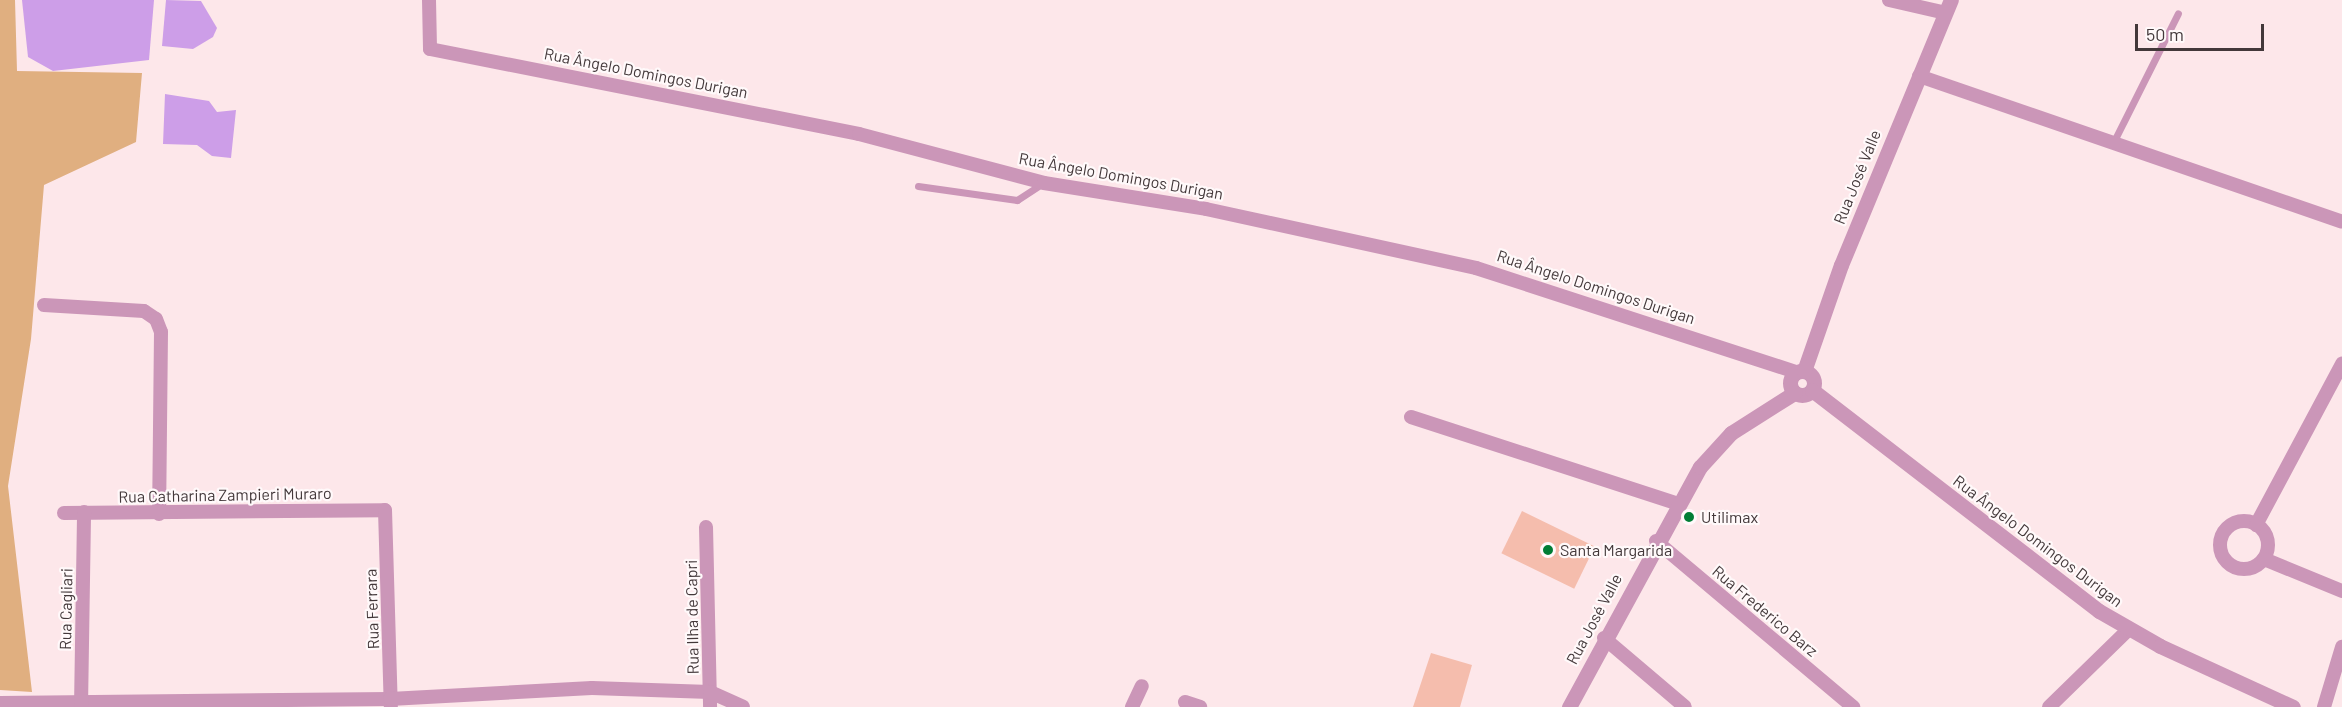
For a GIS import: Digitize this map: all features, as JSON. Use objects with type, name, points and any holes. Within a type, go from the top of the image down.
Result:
[{"type":"street","name":"Rua Ângelo Domingos Durigan","points":[[429,0],[430,49],[859,134],[1044,183],[1216,211],[1476,268],[1800,371]]},
{"type":"street","points":[[1889,0],[1948,6]]},
{"type":"street","name":"Rua José Valle","points":[[1800,371],[1948,6]]},
{"type":"street","points":[[1919,76],[2342,222]]},
{"type":"street","points":[[44,305],[144,310],[156,319],[161,332],[159,514]]},
{"type":"street","points":[[2256,525],[2342,364]]},
{"type":"street","points":[[1800,371],[1814,378],[1812,390],[1806,395],[1794,393],[1790,382],[1800,371]]},
{"type":"street","name":"Rua Ângelo Domingos Durigan","points":[[1812,390],[2048,575],[2128,630],[2293,707]]},
{"type":"street","name":"Rua José Valle","points":[[1569,707],[1656,541],[1700,467],[1731,433],[1794,393]]},
{"type":"street","points":[[1411,417],[1678,504]]},
{"type":"street","name":"Rua Catharina Zampieri Muraro","points":[[64,513],[159,514],[385,510]]},
{"type":"street","name":"Rua Ferrara","points":[[385,510],[391,703]]},
{"type":"street","name":"Rua Cagliari","points":[[81,705],[84,512]]},
{"type":"street","points":[[2233,524],[2256,525],[2268,544],[2264,559],[2244,569],[2229,564],[2221,551],[2223,536],[2233,524]]},
{"type":"street","name":"Rua Ilha de Capri","points":[[706,527],[710,707]]},
{"type":"street","name":"Rua Frederico Barz","points":[[1656,541],[1853,707]]},
{"type":"street","points":[[2264,559],[2342,591]]},
{"type":"street","points":[[2049,707],[2128,630]]},
{"type":"street","points":[[1604,638],[1685,707]]},
{"type":"street","points":[[2324,707],[2342,647]]},
{"type":"street","points":[[1131,707],[1142,686]]},
{"type":"street","points":[[0,703],[81,705],[391,703],[592,688],[710,692],[743,707]]},
{"type":"street","points":[[1185,702],[1200,707]]},
{"type":"lane","points":[[2113,143],[2178,13]]},
{"type":"lane","points":[[918,186],[1017,200],[1044,183]]},
{"type":"shaded area","points":[[0,0],[15,0],[17,71],[142,73],[136,142],[44,185],[31,339],[8,486],[32,692],[0,690]]},
{"type":"shaded area","points":[[22,0],[154,0],[149,60],[53,71],[28,57]]},
{"type":"shaded area","points":[[166,0],[201,1],[217,28],[213,37],[193,49],[162,46]]},
{"type":"shaded area","points":[[165,94],[209,101],[217,112],[236,110],[231,158],[212,156],[197,145],[163,144]]},
{"type":"building","name":"Santa Margarida","points":[[1522,511],[1595,547],[1574,589],[1501,553]]},
{"type":"building","points":[[1431,653],[1472,665],[1460,707],[1413,707]]},
{"type":"place","name":"Utilimax","points":[[1689,517]]},
{"type":"place","name":"Santa Margarida","points":[[1548,550]]}]
